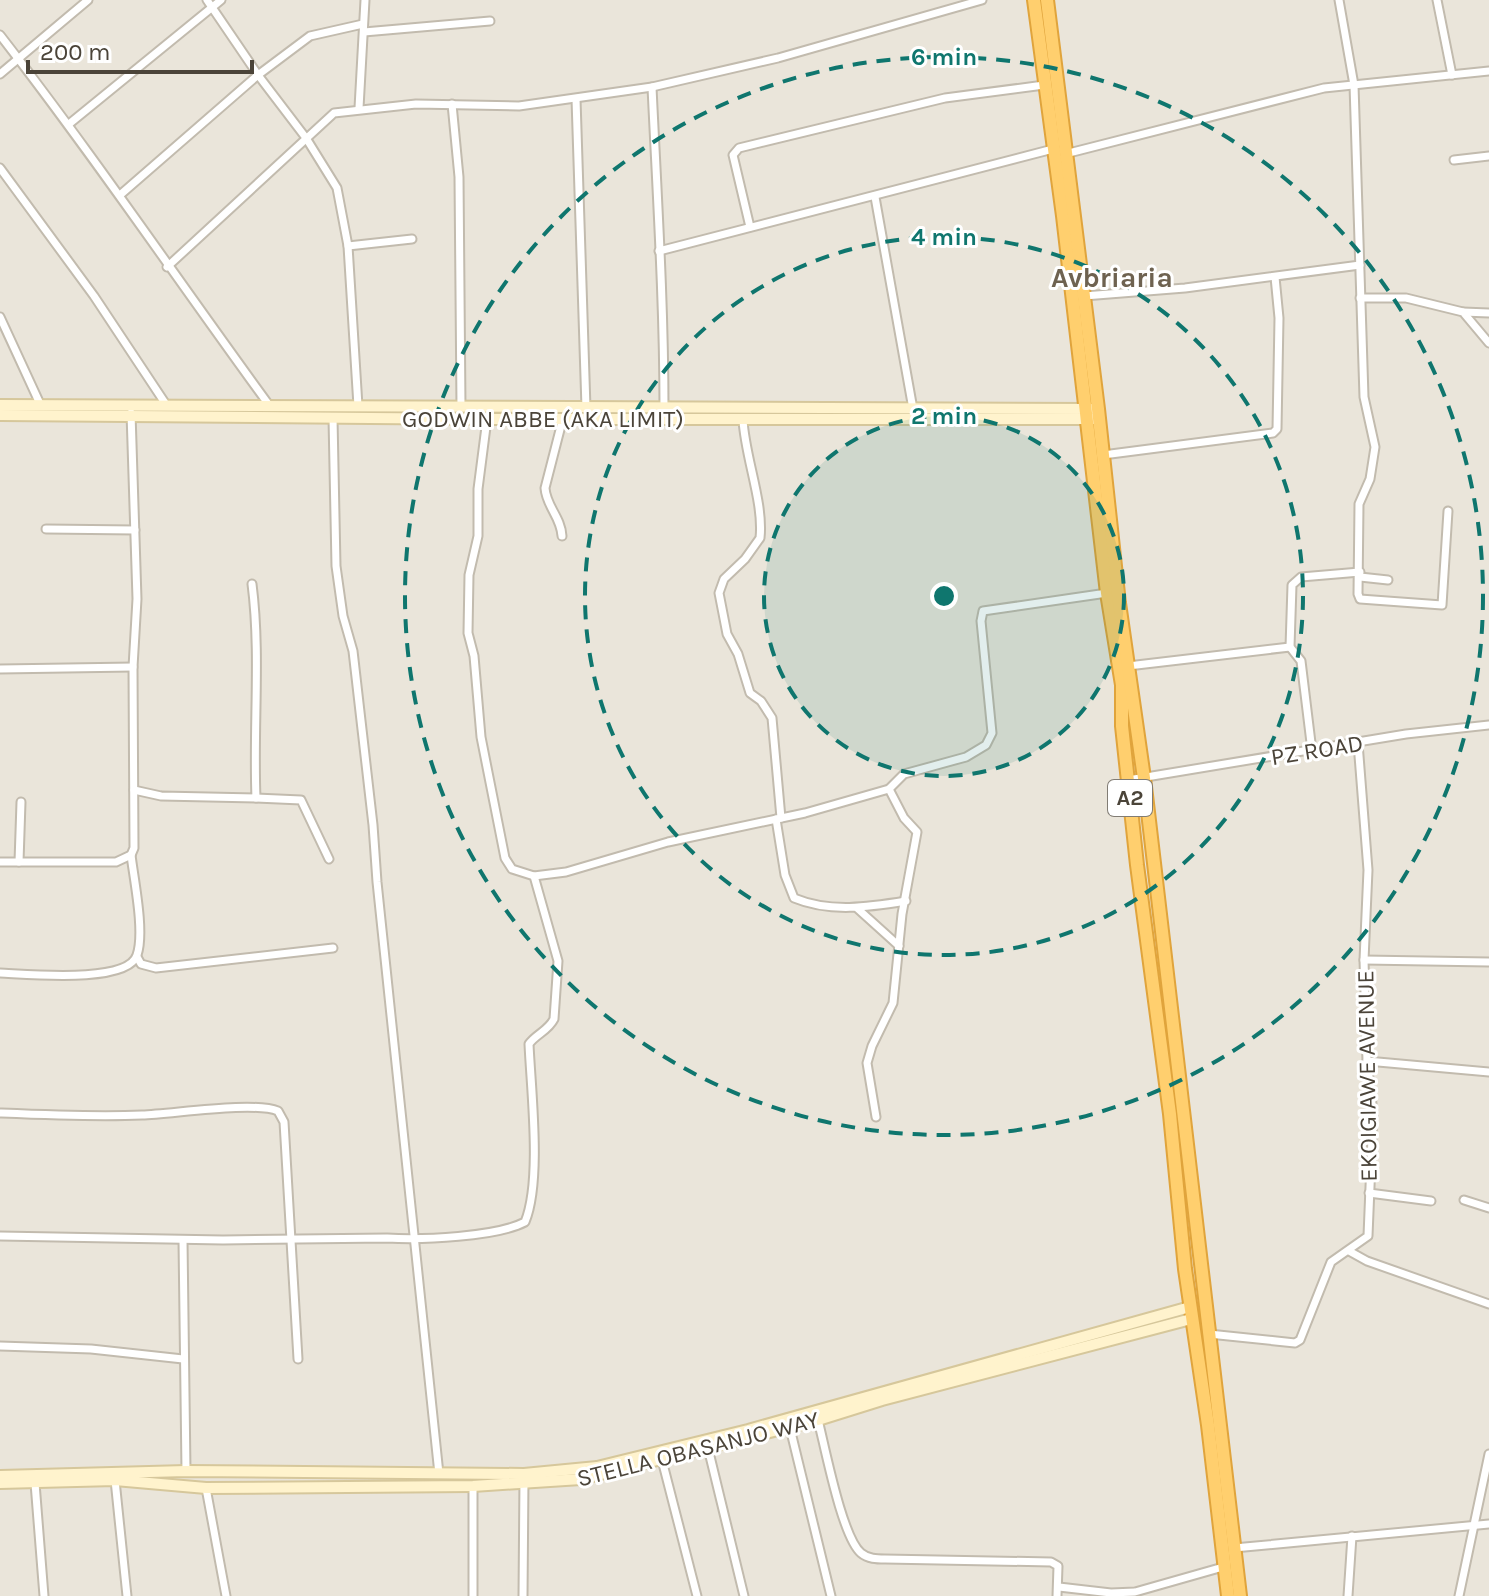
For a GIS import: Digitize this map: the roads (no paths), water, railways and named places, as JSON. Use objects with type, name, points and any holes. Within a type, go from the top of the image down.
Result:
[{"type":"highway","name":"A2","points":[[1034,0],[1044,85],[1084,296],[1107,593],[1122,685],[1127,780],[1228,1596]]},
{"type":"highway","name":"A2","points":[[1047,0],[1059,152],[1092,414],[1103,455],[1144,778],[1240,1596]]},
{"type":"street","points":[[0,74],[88,0]]},
{"type":"street","points":[[69,124],[210,4],[221,0]]},
{"type":"street","points":[[359,108],[365,0]]},
{"type":"street","points":[[167,267],[334,113],[359,108],[452,104],[519,106],[652,87],[778,58],[982,0]]},
{"type":"street","points":[[1339,0],[1354,85],[1364,397],[1375,434],[1370,479],[1359,504],[1358,594],[1362,600],[1442,605],[1448,511]]},
{"type":"street","points":[[1437,0],[1452,75]]},
{"type":"street","points":[[210,4],[306,138],[337,188],[348,246],[358,406]]},
{"type":"street","points":[[120,195],[258,75],[310,36],[364,28],[490,21]]},
{"type":"street","points":[[0,35],[69,124],[167,267],[269,405]]},
{"type":"street","points":[[659,251],[1293,94],[1489,71]]},
{"type":"street","points":[[750,227],[733,155],[739,148],[945,98],[1044,85]]},
{"type":"street","points":[[652,87],[664,323],[664,409]]},
{"type":"street","points":[[576,99],[586,409]]},
{"type":"street","points":[[452,104],[459,177],[461,407]]},
{"type":"street","points":[[1454,160],[1489,156]]},
{"type":"street","points":[[0,168],[94,296],[167,406]]},
{"type":"street","points":[[875,197],[913,409]]},
{"type":"street","points":[[348,246],[412,239]]},
{"type":"street","points":[[1084,296],[1275,277],[1360,265]]},
{"type":"street","points":[[1103,455],[1273,433],[1277,429],[1279,318],[1275,277]]},
{"type":"street","points":[[1360,298],[1406,298],[1463,312],[1489,313]]},
{"type":"street","points":[[1463,312],[1489,343]]},
{"type":"street","points":[[0,317],[41,406]]},
{"type":"street","name":"GODWIN ABBE (AKA LIMIT)","points":[[0,405],[131,412],[167,406],[333,418],[743,420],[1092,414]]},
{"type":"street","name":"GODWIN ABBE (AKA LIMIT)","points":[[0,415],[248,411],[269,405],[913,409],[1092,414]]},
{"type":"street","points":[[131,412],[137,599],[133,667],[134,848],[131,855],[139,916],[137,957],[141,964],[156,968],[333,948]]},
{"type":"street","points":[[333,418],[336,566],[343,616],[353,651],[439,1474]]},
{"type":"street","points":[[562,536],[562,525],[546,499],[545,488],[563,418]]},
{"type":"street","points":[[487,419],[478,489],[478,536],[469,575],[468,633],[474,656],[481,737],[505,858],[512,869],[534,876],[566,872],[668,842],[889,789],[904,774],[966,757],[986,745],[992,733],[981,621],[983,611],[1107,593]]},
{"type":"street","points":[[743,420],[744,446],[750,464],[760,538],[745,559],[724,579],[719,593],[727,634],[738,654],[750,693],[761,701],[772,718],[785,875],[794,898],[814,904],[858,909],[906,901]]},
{"type":"street","points":[[46,529],[135,530]]},
{"type":"street","points":[[1312,751],[1301,661],[1290,647],[1292,585],[1296,579],[1360,574],[1388,580]]},
{"type":"street","points":[[252,584],[256,611],[256,798]]},
{"type":"street","points":[[1128,666],[1290,647]]},
{"type":"street","points":[[0,669],[133,667]]},
{"type":"street","name":"PZ ROAD","points":[[1127,780],[1428,731],[1489,725]]},
{"type":"street","name":"EKOIGIAWE AVENUE","points":[[1209,1334],[1295,1343],[1300,1340],[1331,1262],[1368,1236],[1373,1113],[1367,1061],[1364,960],[1368,870],[1358,743]]},
{"type":"street","points":[[876,1117],[867,1063],[893,1003],[917,832],[904,818],[889,789]]},
{"type":"street","points":[[134,790],[161,796],[301,800],[329,859]]},
{"type":"street","points":[[19,862],[21,802]]},
{"type":"street","points":[[0,862],[116,862],[131,855]]},
{"type":"street","points":[[0,1236],[183,1240],[415,1239],[493,1233],[525,1222],[530,1209],[534,1153],[529,1044],[550,1027],[554,1019],[558,961],[534,876]]},
{"type":"street","points":[[858,909],[899,946]]},
{"type":"street","points":[[0,973],[77,976],[122,970],[137,957]]},
{"type":"street","points":[[1364,960],[1489,962]]},
{"type":"street","points":[[1367,1061],[1489,1072]]},
{"type":"street","points":[[0,1113],[104,1116],[268,1107],[278,1111],[284,1122],[298,1359]]},
{"type":"street","points":[[1369,1193],[1431,1201]]},
{"type":"street","points":[[1464,1200],[1489,1208]]},
{"type":"street","points":[[183,1240],[186,1471]]},
{"type":"street","points":[[1349,1251],[1367,1261],[1489,1304]]},
{"type":"street","points":[[6,1479],[186,1471],[439,1474],[524,1479],[597,1467],[748,1430],[1191,1313]]},
{"type":"street","name":"STELLA OBASANJO WAY","points":[[6,1479],[35,1483],[115,1480],[206,1488],[473,1486],[524,1479],[581,1479],[790,1428],[1191,1313]]},
{"type":"street","points":[[0,1346],[91,1349],[183,1359]]},
{"type":"street","points":[[818,1420],[847,1528],[858,1551],[865,1556],[1051,1562],[1058,1566],[1058,1592],[1135,1592],[1223,1567]]},
{"type":"street","points":[[790,1428],[831,1596]]},
{"type":"street","points":[[708,1448],[744,1596]]},
{"type":"street","points":[[1459,1596],[1489,1454]]},
{"type":"street","points":[[662,1460],[697,1596]]},
{"type":"street","points":[[523,1596],[524,1479]]},
{"type":"street","points":[[115,1480],[127,1596]]},
{"type":"street","points":[[35,1483],[44,1596]]},
{"type":"street","points":[[473,1486],[473,1596]]},
{"type":"street","points":[[206,1488],[226,1596]]},
{"type":"street","points":[[1234,1548],[1489,1524]]},
{"type":"street","points":[[1348,1596],[1352,1536]]},
{"type":"district","name":"Avbriaria","points":[[1112,277]]}]
